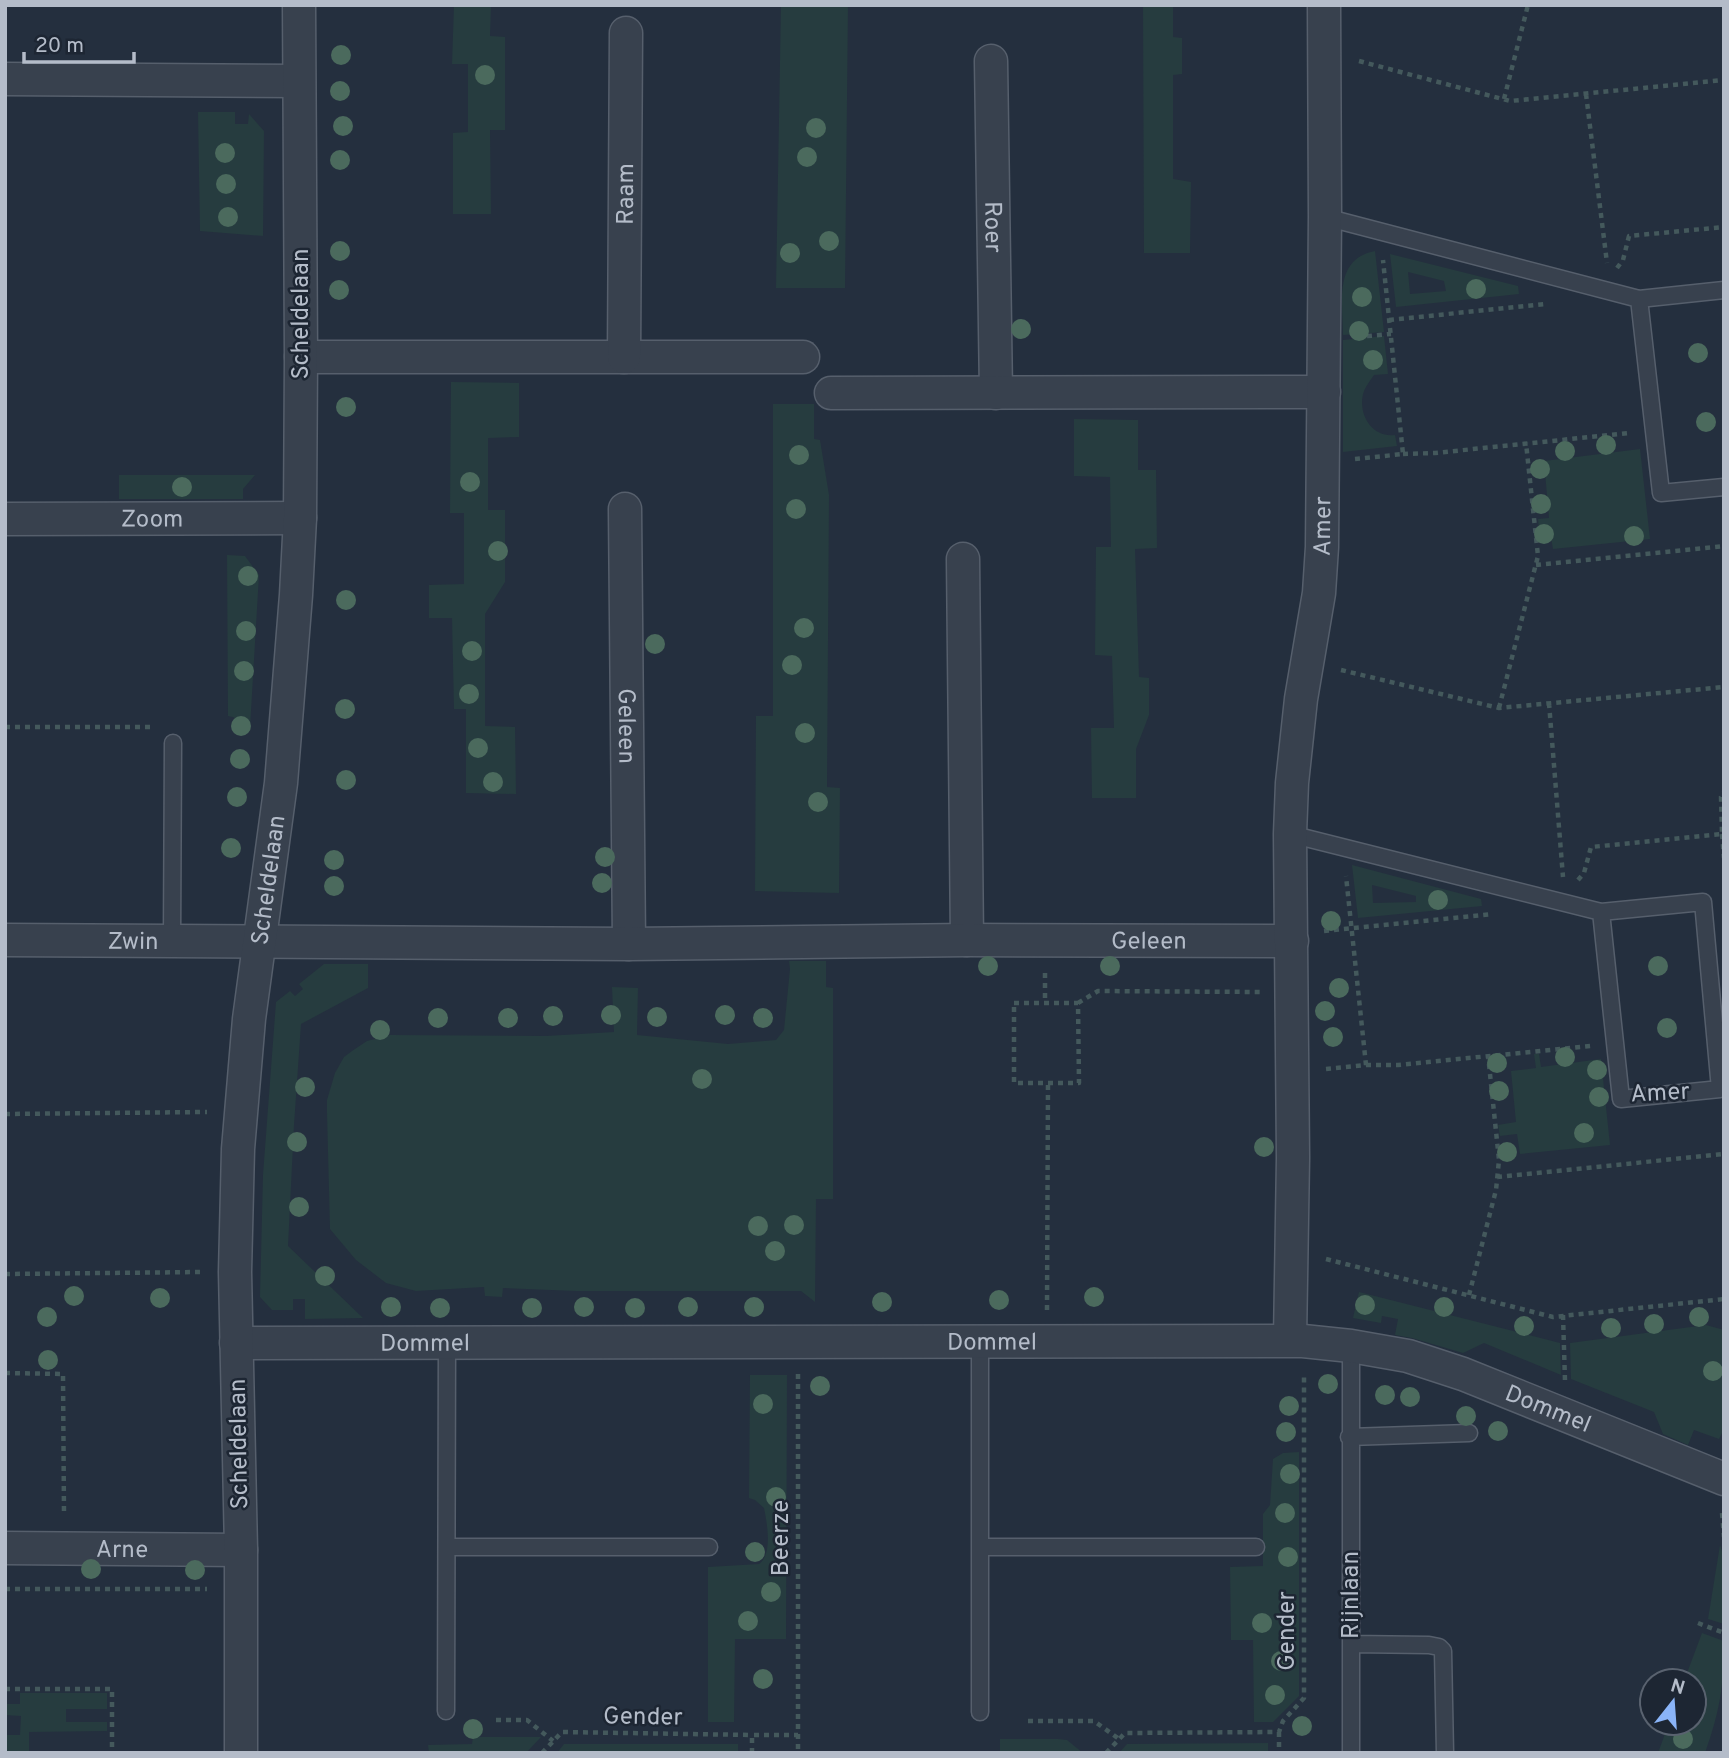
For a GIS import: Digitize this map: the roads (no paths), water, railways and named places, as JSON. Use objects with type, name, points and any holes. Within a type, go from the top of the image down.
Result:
[{"type":"street","name":"Scheldelaan","points":[[241,1753],[241,1550],[235,1272],[241,1112],[249,1019],[281,783],[300,518],[299,5]]},
{"type":"street","name":"Amer","points":[[1297,1340],[1292,1250],[1290,834],[1295,743],[1319,593],[1324,392],[1324,5]]},
{"type":"street","name":"Raam","points":[[624,357],[626,33]]},
{"type":"street","name":"Roer","points":[[992,61],[996,393]]},
{"type":"street","points":[[5,79],[298,81]]},
{"type":"street","points":[[301,357],[803,357]]},
{"type":"street","points":[[831,393],[1324,392]]},
{"type":"street","name":"Geleen","points":[[625,509],[629,944]]},
{"type":"street","name":"Zoom","points":[[5,519],[300,518]]},
{"type":"street","points":[[963,559],[967,940]]},
{"type":"street","name":"Geleen","points":[[261,941],[629,944],[1292,937]]},
{"type":"street","name":"Zwin","points":[[5,940],[261,941]]},
{"type":"street","name":"Dommel","points":[[236,1343],[1297,1340],[1408,1356],[1464,1374],[1724,1479]]},
{"type":"street","name":"Arne","points":[[5,1548],[241,1550]]},
{"type":"lane","points":[[1325,217],[1639,299],[1724,290]]},
{"type":"lane","points":[[1639,299],[1661,493],[1724,487]]},
{"type":"lane","points":[[172,940],[173,743]]},
{"type":"lane","name":"Amer","points":[[1290,834],[1601,912],[1703,902],[1722,1089],[1621,1099],[1601,912]]},
{"type":"lane","points":[[980,1341],[980,1712]]},
{"type":"lane","points":[[446,1711],[447,1343]]},
{"type":"lane","name":"Rijnlaan","points":[[1351,1346],[1351,1753]]},
{"type":"lane","points":[[1349,1437],[1469,1433]]},
{"type":"lane","points":[[447,1547],[709,1547]]},
{"type":"lane","points":[[980,1547],[1256,1547]]},
{"type":"lane","points":[[1351,1644],[1429,1645],[1443,1651],[1445,1753]]}]
